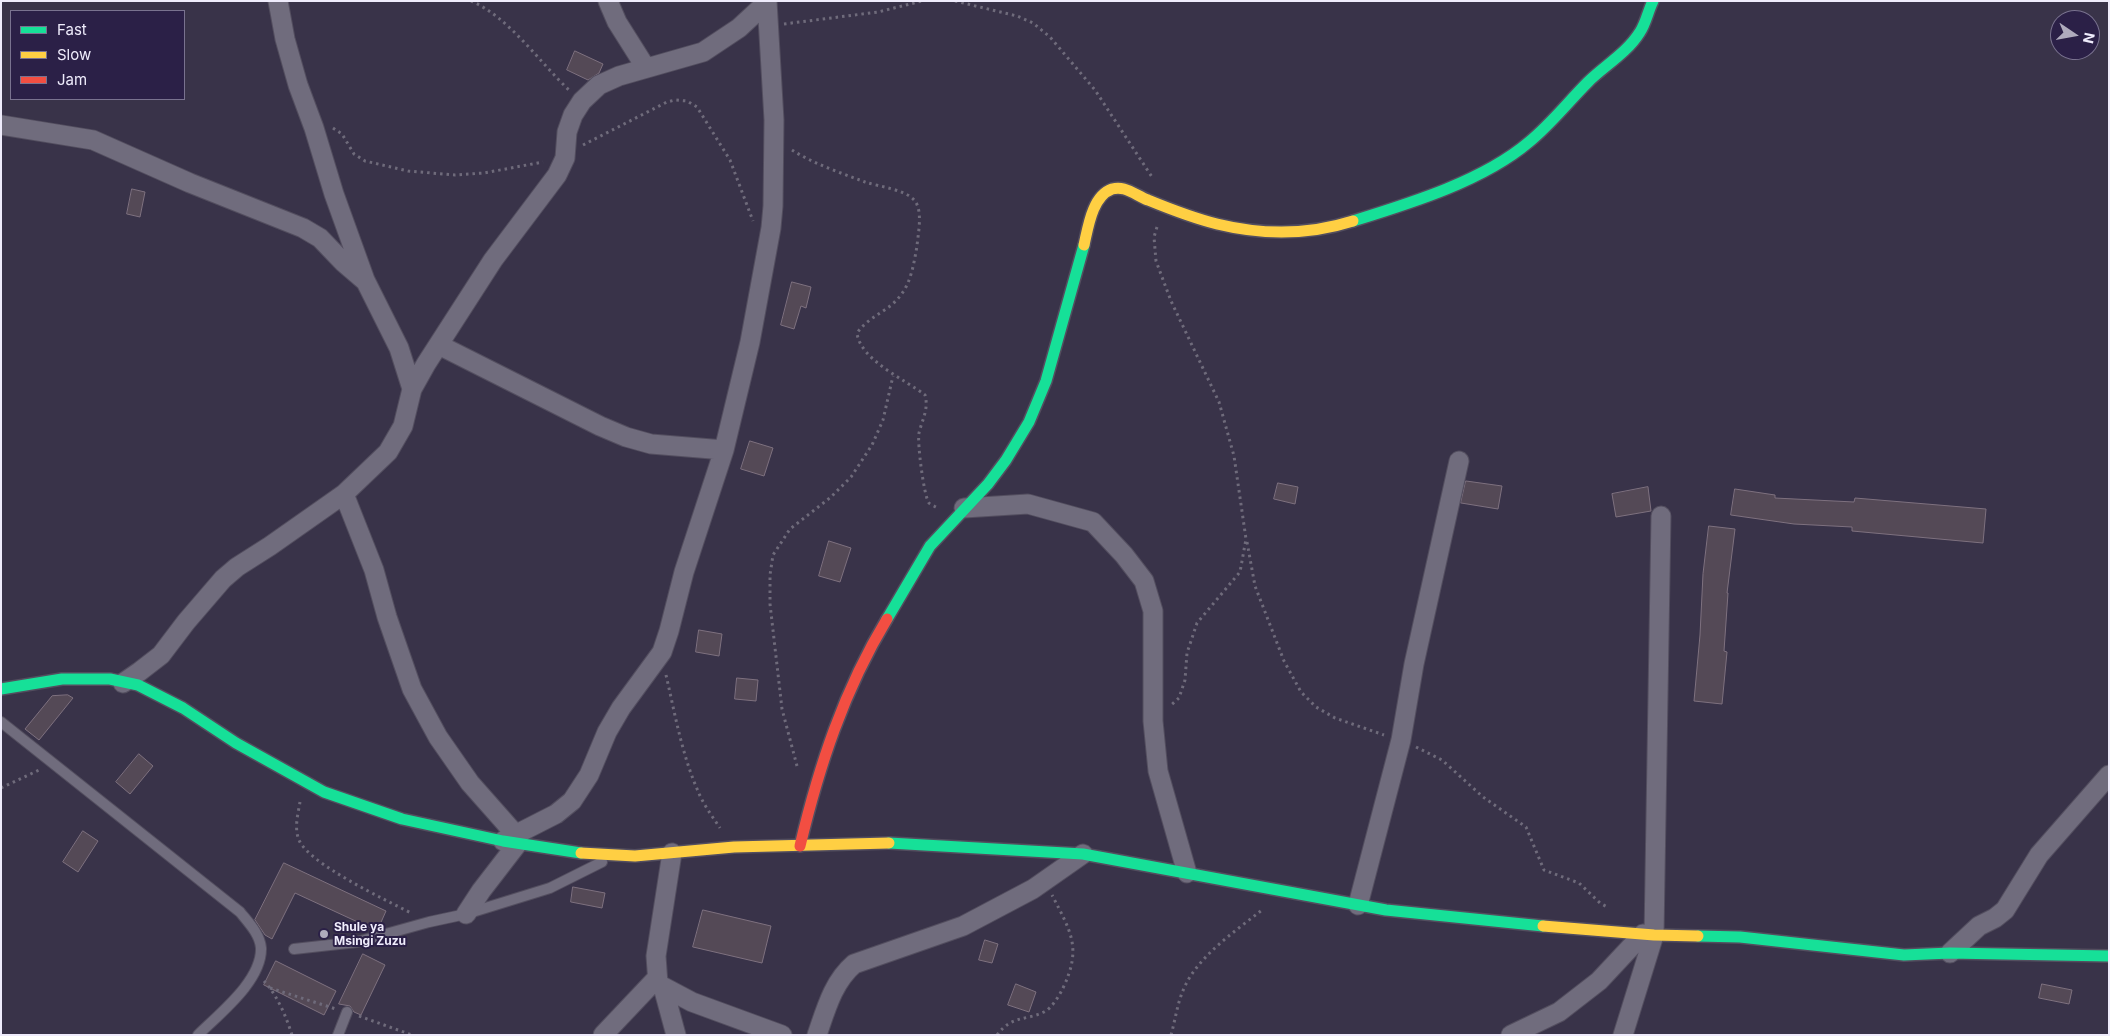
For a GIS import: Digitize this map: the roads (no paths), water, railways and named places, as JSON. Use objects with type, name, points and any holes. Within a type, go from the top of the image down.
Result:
[{"type":"street","points":[[278,1],[285,39],[298,85],[314,128],[334,194],[365,280],[399,348],[412,389]]},
{"type":"street","points":[[608,1],[618,22],[646,68]]},
{"type":"street","points":[[800,846],[808,813],[845,699],[862,661],[930,546],[940,532],[988,484],[1010,455],[1038,406],[1093,211],[1106,192],[1117,188],[1128,190],[1164,206],[1207,221],[1244,230],[1264,232],[1299,231],[1347,223],[1433,193],[1488,168],[1518,151],[1545,129],[1596,74],[1640,32],[1653,1]]},
{"type":"street","points":[[123,682],[140,672],[161,655],[223,579],[237,567],[344,494],[372,468],[395,442],[403,426],[412,389],[426,364],[493,260],[557,175],[565,153],[567,132],[573,115],[582,101],[599,85],[619,76],[703,52],[739,28],[767,2]]},
{"type":"street","points":[[466,914],[512,840],[556,814],[572,801],[589,775],[607,732],[621,708],[662,652],[684,572],[724,450],[750,342],[770,228],[773,206],[774,138],[767,2]]},
{"type":"street","points":[[1,125],[93,140],[190,183],[302,228],[320,238],[343,262],[365,280]]},
{"type":"street","points":[[439,345],[600,426],[626,437],[659,444],[724,450]]},
{"type":"street","points":[[1358,905],[1401,740],[1418,644],[1459,461]]},
{"type":"street","points":[[344,494],[374,570],[387,617],[412,689],[438,737],[512,840]]},
{"type":"street","points":[[961,512],[1028,504],[1093,522],[1124,555],[1144,581],[1154,611],[1153,721],[1158,771],[1187,873]]},
{"type":"street","points":[[1623,1035],[1649,935],[1660,516]]},
{"type":"street","points":[[1,689],[62,679],[110,679],[138,685],[183,708],[236,743],[324,792],[402,819],[512,840],[614,856],[734,847],[900,843],[1083,854],[1386,910],[1649,935],[1740,937],[1904,955],[1950,953],[2109,956]]},
{"type":"street","points":[[1950,953],[1979,926],[1995,918],[2005,910],[2038,855],[2109,775]]},
{"type":"street","points":[[672,853],[656,956],[660,982],[676,1035]]},
{"type":"street","points":[[817,1035],[834,989],[845,971],[854,964],[962,926],[1011,902],[1083,854]]},
{"type":"street","points":[[1511,1035],[1559,1012],[1599,981],[1649,935]]},
{"type":"street","points":[[602,1035],[660,982]]},
{"type":"street","points":[[660,982],[692,1002],[782,1035]]},
{"type":"lane","points":[[1,722],[240,912],[256,934],[261,949],[256,971],[246,987],[198,1035]]},
{"type":"lane","points":[[294,948],[357,942],[466,914],[550,888],[614,856]]},
{"type":"lane","points":[[338,1035],[347,1012]]},
{"type":"place","name":"Shule ya Msingi Zuzu","points":[[324,934]]}]
